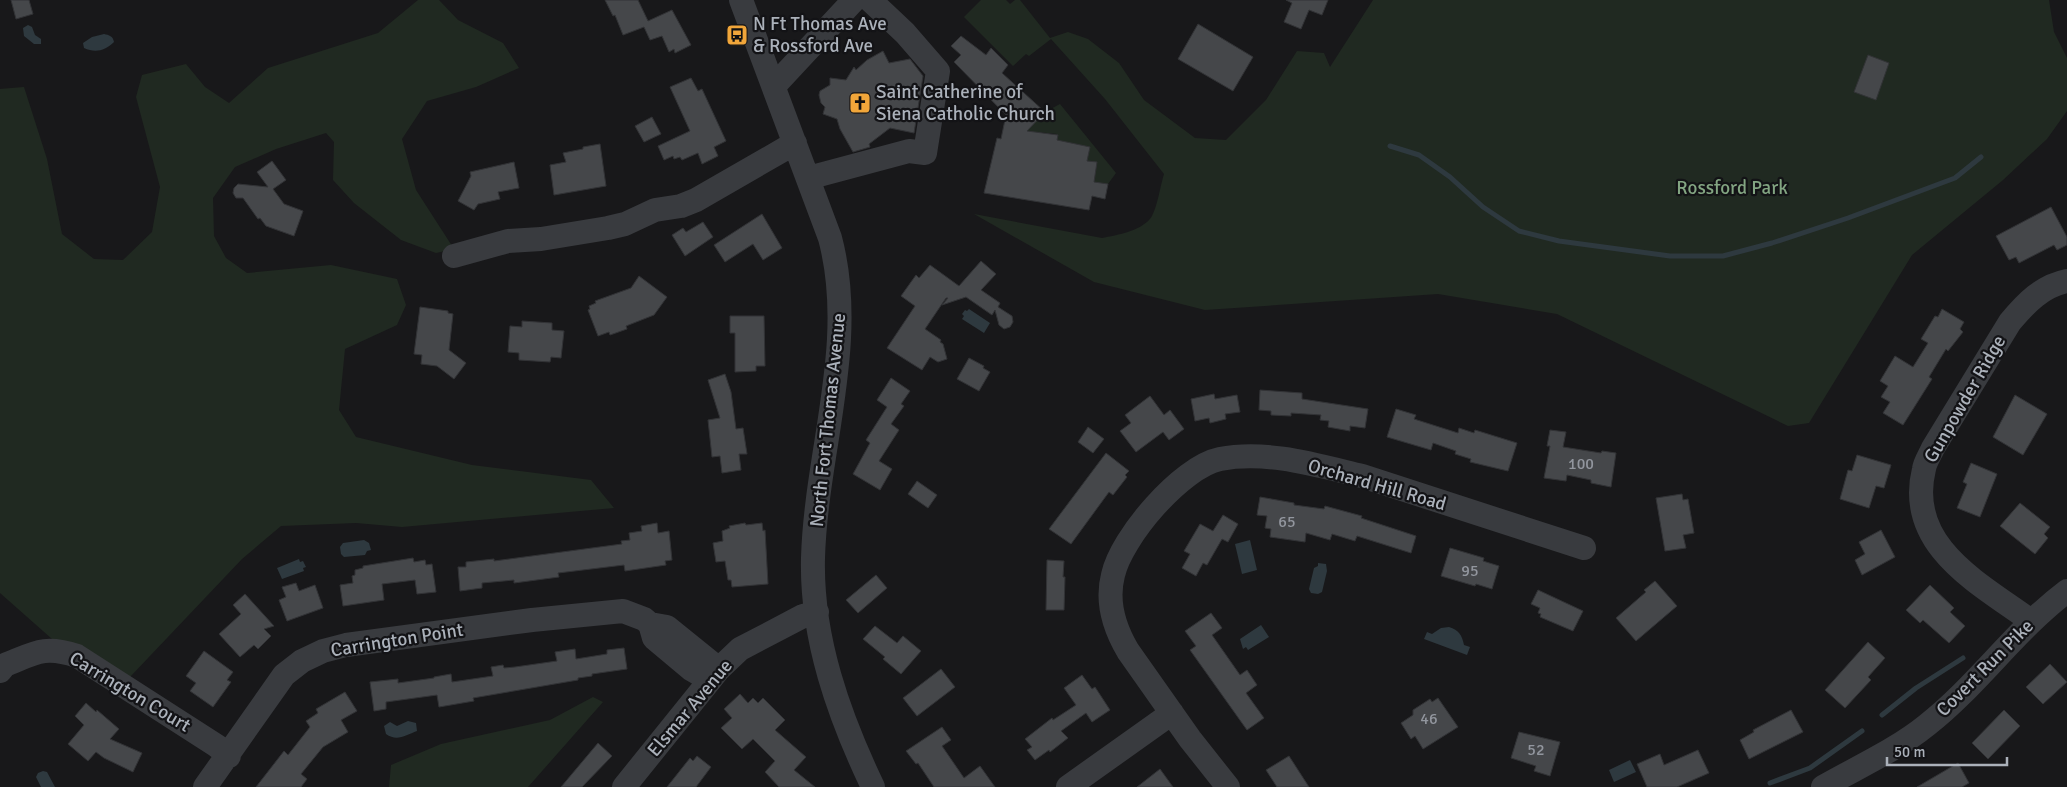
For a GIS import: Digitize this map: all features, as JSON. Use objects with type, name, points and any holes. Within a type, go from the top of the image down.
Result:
[{"type":"street","name":"North Fort Thomas Avenue","points":[[741,0],[830,238],[836,261],[840,292],[836,368],[813,558],[817,612],[826,663],[849,735],[873,787]]},
{"type":"street","points":[[774,86],[854,0]]},
{"type":"street","points":[[808,178],[910,151],[925,153],[938,71],[905,33],[870,0]]},
{"type":"street","points":[[454,256],[508,241],[524,242],[589,233],[624,224],[655,210],[681,206],[696,200],[795,143]]},
{"type":"street","name":"Gunpowder Ridge","points":[[2031,621],[1952,562],[1927,527],[1922,508],[1921,488],[1924,468],[1933,448],[2010,322],[2023,306],[2040,292],[2058,283],[2067,281]]},
{"type":"street","name":"Orchard Hill Road","points":[[1228,787],[1172,713],[1120,638],[1112,613],[1112,576],[1122,551],[1155,507],[1182,478],[1202,466],[1217,460],[1256,456],[1272,457],[1326,467],[1370,479],[1584,548]]},
{"type":"street","name":"Covert Run Pike","points":[[1823,787],[1897,746],[1928,725],[1965,691],[2031,621],[2067,591]]},
{"type":"street","name":"Carrington Point","points":[[205,787],[229,756],[255,714],[284,675],[302,661],[323,651],[346,645],[600,612],[624,611],[644,619],[650,624],[667,627],[714,675]]},
{"type":"street","name":"Elsmar Avenue","points":[[624,787],[714,675],[740,649],[803,616],[817,612]]},
{"type":"street","name":"Carrington Court","points":[[0,671],[5,665],[48,650],[59,650],[77,656],[167,713],[229,756]]},
{"type":"street","points":[[1068,787],[1172,713]]},
{"type":"green space","points":[[418,0],[439,0],[458,20],[503,43],[519,68],[476,87],[427,101],[402,139],[416,190],[454,249],[436,253],[401,240],[354,203],[333,180],[334,142],[326,133],[276,149],[235,167],[213,198],[214,236],[226,258],[247,273],[331,265],[397,279],[406,305],[397,325],[345,349],[339,410],[356,437],[472,465],[591,480],[614,508],[402,527],[356,523],[281,526],[242,559],[130,677],[83,649],[52,639],[0,593],[0,89],[24,87],[47,159],[62,234],[94,259],[123,260],[152,232],[160,187],[136,97],[142,75],[186,64],[205,87],[229,103],[268,68],[378,33]]},
{"type":"green space","name":"Rossford Park","points":[[981,0],[1006,0],[1010,4],[1015,0],[1020,0],[1050,38],[1068,32],[1088,39],[1119,63],[1144,100],[1195,138],[1226,140],[1266,100],[1297,51],[1324,53],[1330,67],[1373,0],[2049,0],[2054,32],[2067,58],[2067,111],[2047,139],[2003,180],[1912,255],[1809,423],[1788,426],[1557,314],[1438,294],[1205,310],[1094,282],[974,214],[1102,238],[1129,232],[1148,221],[1152,216],[1164,174],[1105,99],[1051,39],[1029,56],[1026,54],[1013,66],[964,17]]},
{"type":"green space","points":[[1060,104],[1116,173],[1108,184],[1094,183],[1097,163],[1087,161],[1090,147],[1057,140],[1057,134],[1037,132],[1036,136],[1024,133],[1045,112]]},
{"type":"green space","points":[[593,697],[603,702],[528,787],[389,787],[391,765],[441,744],[550,720]]},
{"type":"shaded area","points":[[28,25],[32,27],[35,35],[41,39],[41,44],[34,44],[24,36],[23,28]]},
{"type":"shaded area","points":[[104,34],[113,38],[114,42],[111,45],[96,51],[84,48],[83,43],[92,37]]},
{"type":"shaded area","points":[[969,309],[990,323],[984,333],[962,319],[964,316],[962,314],[965,310]]},
{"type":"shaded area","points":[[364,540],[369,543],[371,550],[367,551],[365,555],[344,557],[341,554],[340,547],[343,543]]},
{"type":"shaded area","points":[[1250,540],[1257,570],[1242,574],[1235,544]]},
{"type":"shaded area","points":[[299,559],[300,562],[303,561],[306,567],[303,568],[304,571],[282,579],[277,568]]},
{"type":"shaded area","points":[[1318,563],[1326,564],[1327,571],[1322,592],[1318,594],[1311,593],[1309,589],[1314,568],[1318,566]]},
{"type":"shaded area","points":[[1261,625],[1269,637],[1248,650],[1246,647],[1243,649],[1240,639]]},
{"type":"shaded area","points":[[1449,627],[1458,631],[1464,645],[1470,647],[1467,655],[1424,639],[1427,632],[1432,634],[1441,628]]},
{"type":"shaded area","points":[[408,721],[416,723],[417,731],[398,738],[386,734],[384,726],[390,722],[397,726]]},
{"type":"shaded area","points":[[1630,760],[1636,772],[1614,782],[1609,770]]},
{"type":"shaded area","points":[[47,772],[55,787],[41,787],[36,777],[38,773]]},
{"type":"building","points":[[11,0],[29,0],[33,14],[16,19]]},
{"type":"building","points":[[605,0],[638,0],[648,21],[672,10],[691,45],[675,53],[674,49],[669,52],[662,36],[650,40],[644,27],[623,35],[615,15],[613,16]]},
{"type":"building","points":[[1286,0],[1328,0],[1322,15],[1309,10],[1301,29],[1284,22],[1292,3]]},
{"type":"building","points":[[1198,24],[1253,57],[1233,91],[1178,59]]},
{"type":"building","points":[[961,36],[986,55],[991,48],[1008,65],[1002,73],[1045,112],[1027,131],[1058,135],[1057,140],[1090,147],[1087,161],[1097,162],[1094,182],[1108,184],[1105,199],[1092,196],[1089,210],[984,193],[997,138],[1001,139],[1006,115],[954,62],[961,55],[951,46]]},
{"type":"building","name":"Saint Catherine of Siena Catholic Church","points":[[883,51],[889,63],[910,59],[923,76],[914,133],[890,128],[869,144],[870,147],[853,152],[840,129],[837,119],[823,114],[825,107],[821,103],[820,91],[830,85],[830,78],[846,80],[854,67],[856,70],[867,60]]},
{"type":"building","points":[[1868,55],[1889,63],[1876,100],[1854,92]]},
{"type":"building","points":[[691,78],[698,91],[702,89],[726,141],[714,147],[718,156],[702,164],[698,153],[682,160],[680,157],[674,159],[673,156],[664,160],[658,146],[690,131],[670,87]]},
{"type":"building","points":[[652,117],[661,134],[644,142],[635,126]]},
{"type":"building","points":[[600,144],[606,186],[554,195],[550,165],[566,162],[563,153]]},
{"type":"building","points":[[272,161],[286,180],[273,189],[284,204],[303,211],[294,236],[266,226],[260,218],[258,219],[243,198],[236,198],[233,193],[234,188],[238,184],[268,187],[257,172]]},
{"type":"building","points":[[514,162],[519,188],[498,192],[500,199],[478,204],[474,210],[458,201],[471,176],[470,172]]},
{"type":"building","points":[[2051,207],[2067,237],[2067,245],[2057,250],[2054,245],[2019,263],[2016,257],[2009,260],[1996,236]]},
{"type":"building","points":[[762,214],[782,248],[763,260],[753,244],[725,262],[714,245]]},
{"type":"building","points":[[703,222],[713,237],[685,256],[672,235],[683,228],[686,232]]},
{"type":"building","points":[[981,261],[996,274],[981,290],[1000,303],[998,307],[1012,316],[1013,322],[1010,327],[1004,329],[999,325],[995,310],[992,315],[966,297],[942,305],[948,298],[946,298],[925,329],[941,340],[940,342],[943,344],[947,359],[938,362],[930,357],[922,370],[887,348],[915,306],[901,296],[916,275],[919,278],[930,265],[959,286]]},
{"type":"building","points":[[639,276],[667,297],[654,315],[626,326],[627,329],[610,335],[609,332],[598,336],[588,310],[590,309],[589,306],[596,303],[595,301],[631,288]]},
{"type":"building","points":[[420,307],[448,311],[448,313],[453,314],[449,350],[466,363],[454,379],[437,366],[421,364],[422,355],[414,354]]},
{"type":"building","points":[[1942,309],[1964,322],[1960,329],[1963,332],[1948,351],[1946,349],[1929,377],[1932,379],[1903,425],[1883,413],[1890,402],[1881,397],[1888,386],[1880,381],[1895,356],[1913,367],[1928,343],[1921,339],[1935,316],[1938,317]]},
{"type":"building","points":[[730,316],[764,316],[765,366],[756,366],[756,371],[735,372],[735,333],[730,333]]},
{"type":"building","points":[[522,321],[552,323],[552,330],[564,331],[561,358],[551,357],[550,362],[519,360],[519,353],[508,352],[510,326],[522,327]]},
{"type":"building","points":[[969,358],[984,366],[983,368],[990,372],[979,391],[957,379]]},
{"type":"building","points":[[725,374],[731,392],[736,429],[743,428],[747,454],[739,454],[741,470],[722,473],[720,456],[712,457],[708,420],[720,418],[708,380]]},
{"type":"building","points":[[891,378],[910,391],[901,404],[904,406],[891,424],[899,430],[879,461],[892,469],[880,490],[853,474],[870,443],[866,440],[887,407],[877,400]]},
{"type":"building","points":[[1260,390],[1302,393],[1302,399],[1368,409],[1365,428],[1350,426],[1350,431],[1328,427],[1329,421],[1320,420],[1321,415],[1291,413],[1291,416],[1271,415],[1271,411],[1259,410]]},
{"type":"building","points":[[1214,394],[1215,399],[1237,395],[1240,412],[1225,414],[1226,419],[1210,423],[1209,418],[1195,421],[1191,399]]},
{"type":"building","points":[[2015,395],[2047,414],[2023,455],[1993,437]]},
{"type":"building","points":[[1150,396],[1164,415],[1170,410],[1184,429],[1169,440],[1163,432],[1136,452],[1120,431],[1131,423],[1125,415]]},
{"type":"building","points":[[1396,409],[1416,415],[1414,419],[1458,433],[1459,428],[1474,433],[1475,430],[1517,443],[1508,471],[1470,462],[1471,459],[1455,454],[1456,451],[1433,443],[1431,450],[1387,437]]},
{"type":"building","points":[[1088,427],[1104,439],[1093,453],[1078,442]]},
{"type":"building","points":[[1550,430],[1566,432],[1563,447],[1601,453],[1602,451],[1616,453],[1611,487],[1567,475],[1566,481],[1544,478],[1550,446],[1547,446]]},
{"type":"building","points":[[1106,453],[1129,471],[1125,475],[1127,477],[1113,495],[1109,492],[1071,544],[1049,529]]},
{"type":"building","points":[[1857,455],[1891,465],[1884,488],[1876,486],[1869,508],[1840,499],[1848,470],[1852,471]]},
{"type":"building","points":[[1971,463],[1997,474],[1980,517],[1957,508],[1967,484],[1963,482]]},
{"type":"building","points":[[917,481],[937,495],[928,508],[908,494]]},
{"type":"building","points":[[1682,494],[1683,500],[1688,499],[1694,533],[1683,535],[1686,548],[1665,551],[1656,498]]},
{"type":"building","points":[[1260,497],[1294,503],[1294,505],[1324,509],[1325,506],[1362,516],[1361,518],[1416,536],[1411,553],[1357,536],[1355,541],[1332,534],[1330,540],[1306,533],[1305,542],[1270,537],[1271,529],[1265,528],[1267,516],[1257,515]]},
{"type":"building","points":[[2020,503],[2050,527],[2044,534],[2048,538],[2035,554],[2000,526]]},
{"type":"building","points":[[1223,515],[1238,524],[1228,542],[1222,539],[1207,565],[1203,563],[1196,576],[1182,568],[1190,554],[1184,551],[1200,524],[1213,531]]},
{"type":"building","points":[[657,523],[658,533],[669,531],[672,560],[665,561],[666,565],[625,571],[624,565],[558,573],[559,577],[514,583],[514,580],[482,583],[482,588],[460,591],[458,567],[466,567],[466,562],[494,559],[494,561],[622,544],[621,541],[630,540],[629,533],[642,531],[641,526]]},
{"type":"building","points":[[745,523],[746,525],[762,523],[763,531],[765,530],[768,584],[732,587],[731,580],[728,580],[725,561],[716,562],[713,543],[723,541],[722,531],[730,528],[729,526]]},
{"type":"building","points":[[1881,530],[1895,557],[1862,575],[1855,560],[1865,554],[1859,542]]},
{"type":"building","points":[[1450,548],[1484,558],[1483,561],[1499,566],[1492,589],[1441,576]]},
{"type":"building","points":[[413,558],[414,562],[425,560],[426,565],[432,564],[436,592],[417,594],[415,580],[382,584],[384,600],[343,606],[340,585],[353,583],[352,576],[355,575],[355,570],[363,568],[363,566]]},
{"type":"building","points":[[1047,560],[1064,561],[1064,610],[1046,610]]},
{"type":"building","points":[[876,575],[887,588],[858,613],[846,600]]},
{"type":"building","points":[[1655,581],[1677,606],[1636,641],[1616,618],[1646,592],[1644,590]]},
{"type":"building","points":[[296,583],[299,591],[315,585],[323,608],[287,621],[279,600],[286,597],[282,587]]},
{"type":"building","points":[[1930,585],[1954,608],[1950,612],[1965,626],[1949,643],[1923,620],[1920,623],[1906,610]]},
{"type":"building","points":[[1538,590],[1583,611],[1573,631],[1540,617],[1541,614],[1538,613],[1540,608],[1531,604]]},
{"type":"building","points":[[245,594],[274,626],[264,629],[271,636],[258,649],[254,645],[240,657],[219,634],[241,614],[233,605]]},
{"type":"building","points":[[1211,613],[1222,628],[1212,635],[1240,675],[1247,670],[1257,685],[1246,693],[1264,718],[1247,730],[1190,650],[1196,646],[1185,631]]},
{"type":"building","points":[[875,626],[897,643],[903,636],[921,651],[901,674],[883,659],[885,657],[863,639]]},
{"type":"building","points":[[1868,642],[1885,658],[1868,677],[1871,680],[1845,708],[1825,690]]},
{"type":"building","points":[[624,648],[627,669],[592,674],[592,676],[578,678],[578,680],[473,698],[474,701],[439,707],[437,695],[386,702],[386,709],[374,711],[370,682],[398,679],[398,683],[451,674],[452,682],[493,676],[491,667],[503,665],[504,668],[515,667],[557,661],[555,652],[575,649],[576,659],[607,654],[607,650]]},
{"type":"building","points":[[204,651],[233,672],[227,680],[231,682],[213,707],[190,691],[196,683],[186,676]]},
{"type":"building","points":[[2050,664],[2067,682],[2043,704],[2026,687]]},
{"type":"building","points":[[941,669],[955,687],[917,716],[903,698]]},
{"type":"building","points":[[1082,675],[1092,689],[1095,687],[1110,710],[1092,722],[1086,713],[1061,731],[1068,738],[1050,752],[1049,750],[1035,760],[1027,750],[1032,747],[1025,739],[1052,718],[1053,720],[1076,705],[1064,688]]},
{"type":"building","points":[[345,692],[357,711],[341,720],[348,732],[323,747],[301,774],[307,779],[301,787],[256,787],[284,751],[288,755],[310,727],[306,721],[318,713],[316,709]]},
{"type":"building","points":[[740,694],[748,703],[753,698],[758,703],[763,698],[785,720],[775,730],[806,757],[794,770],[815,787],[779,787],[765,772],[775,761],[753,739],[742,749],[721,728],[732,718],[724,709]]},
{"type":"building","points":[[1438,698],[1458,727],[1423,749],[1415,736],[1411,739],[1401,723],[1413,715],[1413,710],[1430,699],[1432,702]]},
{"type":"building","points":[[86,703],[119,729],[110,739],[142,753],[133,772],[96,752],[88,761],[68,744],[84,725],[75,716]]},
{"type":"building","points":[[1791,710],[1803,732],[1749,759],[1740,740],[1754,732],[1753,730]]},
{"type":"building","points":[[2004,710],[2020,726],[1988,759],[1972,743]]},
{"type":"building","points":[[942,727],[951,740],[942,746],[964,778],[980,766],[995,787],[934,787],[918,763],[916,764],[906,751]]},
{"type":"building","points":[[1519,732],[1560,742],[1550,776],[1534,771],[1536,766],[1511,758]]},
{"type":"building","points":[[598,743],[612,756],[582,787],[561,787]]},
{"type":"building","points":[[1698,750],[1709,773],[1677,787],[1647,787],[1637,764],[1660,754],[1664,765]]},
{"type":"building","points":[[697,756],[711,767],[696,787],[667,787],[690,758],[693,761]]},
{"type":"building","points":[[1289,756],[1309,787],[1277,787],[1266,770]]},
{"type":"building","points":[[1958,763],[1969,783],[1962,787],[1917,787]]},
{"type":"building","points":[[1160,769],[1173,787],[1137,787]]},
{"type":"waterway","points":[[1390,146],[1419,155],[1450,177],[1483,207],[1519,231],[1559,241],[1670,256],[1723,256],[1772,243],[1848,218],[1955,178],[1981,157]]},
{"type":"waterway","points":[[1882,715],[1916,688],[1963,658]]},
{"type":"waterway","points":[[1770,783],[1810,768],[1862,731]]},
{"type":"place","name":"N Ft Thomas Ave & Rossford Ave","points":[[737,35]]},
{"type":"place","name":"Saint Catherine of Siena Catholic Church","points":[[860,103]]}]
